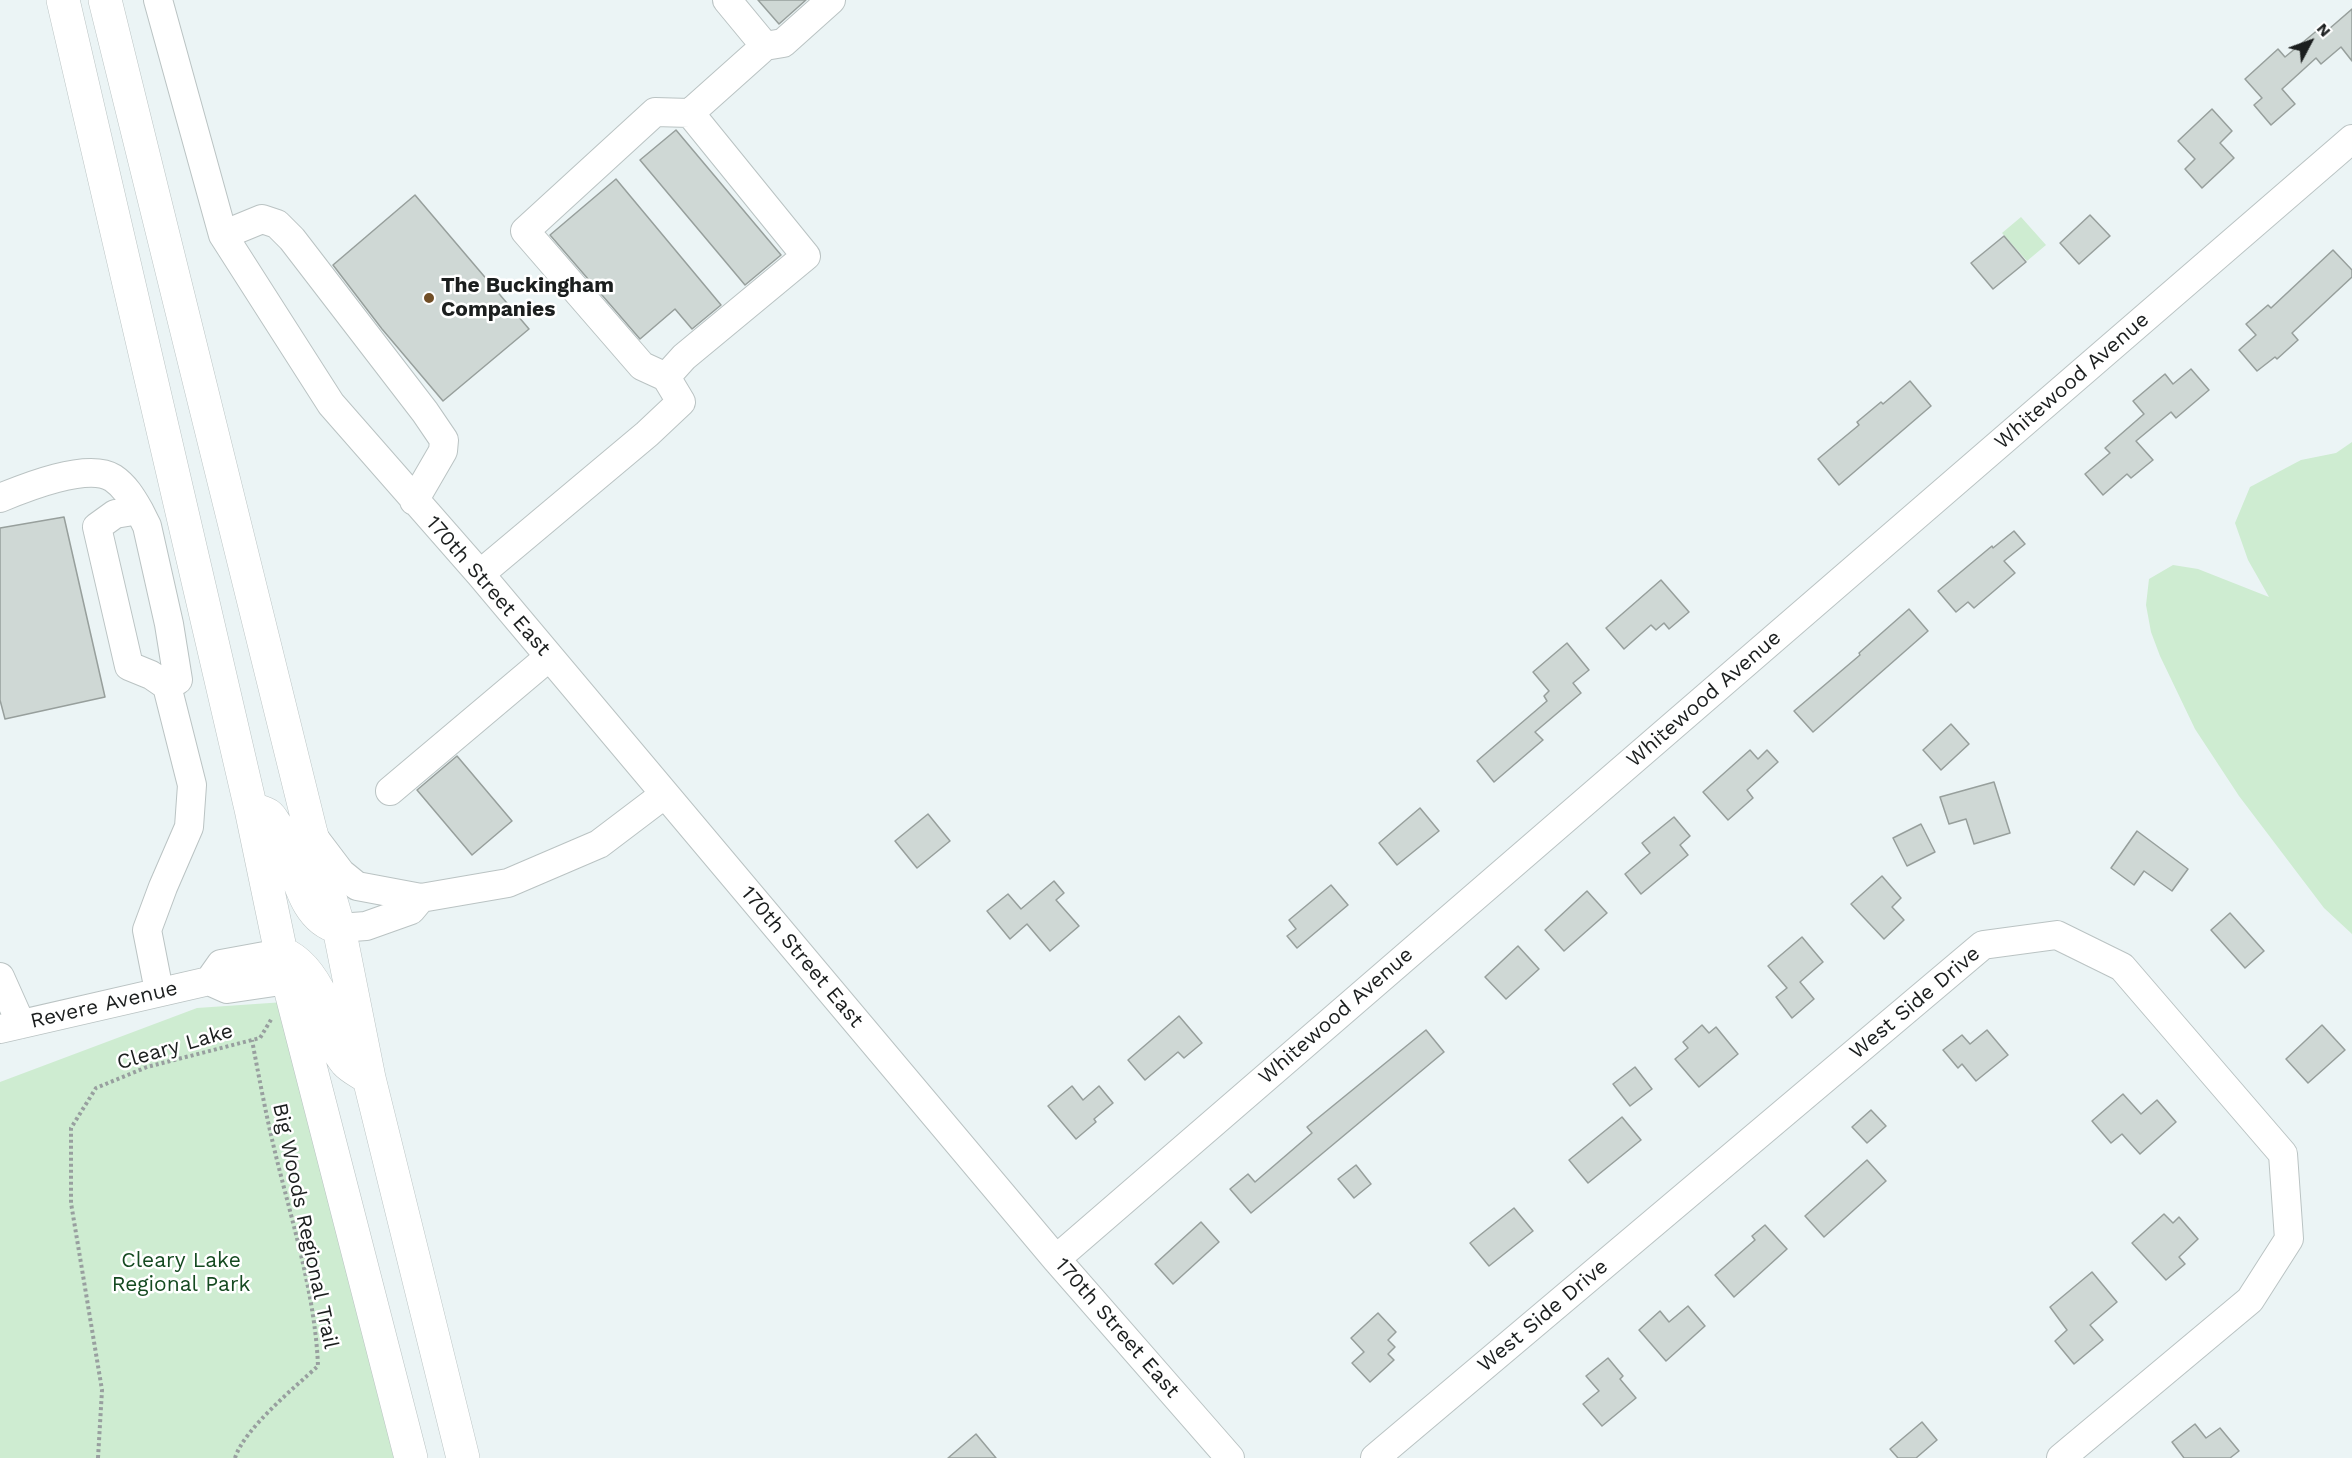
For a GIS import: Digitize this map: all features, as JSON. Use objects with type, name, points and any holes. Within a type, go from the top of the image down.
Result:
[{"type":"main road","points":[[63,0],[251,808],[285,966],[411,1458]]},
{"type":"main road","points":[[105,0],[311,833],[339,928],[369,1078],[463,1458]]},
{"type":"main road","points":[[251,808],[269,816],[286,840],[304,895],[316,914],[327,925],[339,928]]},
{"type":"main road","points":[[285,966],[293,958],[305,972],[323,1000],[334,1039],[346,1062],[369,1078]]},
{"type":"street","name":"170th Street East","points":[[158,0],[223,235],[331,404],[480,574],[1056,1259],[1230,1458]]},
{"type":"street","points":[[727,0],[765,46]]},
{"type":"street","points":[[480,574],[681,402],[666,377],[642,366],[525,231],[655,112],[690,113],[765,46],[783,43],[831,0]]},
{"type":"street","points":[[666,377],[684,357],[806,256],[690,113]]},
{"type":"street","name":"Whitewood Avenue","points":[[1056,1259],[2352,139]]},
{"type":"street","points":[[223,235],[262,219],[277,224],[292,239],[425,412],[444,440],[443,452],[414,501]]},
{"type":"street","points":[[0,498],[34,483],[82,473],[111,476],[126,489],[147,526],[169,624],[178,680],[167,686]]},
{"type":"street","points":[[139,510],[115,514],[97,527],[129,666],[151,675],[167,686],[192,785],[189,827],[147,930],[159,991]]},
{"type":"street","points":[[390,791],[549,657]]},
{"type":"street","points":[[311,833],[341,873],[357,886],[421,898],[508,883],[599,844],[665,794]]},
{"type":"street","points":[[339,928],[366,926],[411,910],[421,898]]},
{"type":"street","name":"West Side Drive","points":[[1375,1458],[1983,945],[2057,936],[2122,967],[2283,1155],[2289,1239],[2250,1300],[2061,1458]]},
{"type":"street","name":"Revere Avenue","points":[[11,1027],[209,981],[221,964],[285,966]]},
{"type":"street","points":[[0,977],[11,1027]]},
{"type":"path","name":"Cleary Lake","points":[[98,1458],[102,1390],[71,1203],[71,1128],[96,1088],[147,1067],[260,1038],[272,1018]]},
{"type":"path","name":"Big Woods Regional Trail","points":[[235,1458],[239,1446],[276,1405],[318,1365],[317,1341],[293,1221],[271,1134],[252,1040]]},
{"type":"green space","points":[[2021,217],[2046,245],[2027,261],[2002,233]]},
{"type":"green space","points":[[2352,442],[2352,934],[2324,908],[2239,796],[2195,729],[2160,656],[2151,632],[2146,605],[2149,579],[2173,565],[2198,569],[2269,597],[2248,560],[2235,523],[2250,487],[2301,460],[2336,453]]},
{"type":"green space","name":"Cleary Lake Regional Park","points":[[299,1001],[413,1458],[0,1458],[0,1082],[197,1008]]},
{"type":"building","points":[[758,0],[806,0],[779,24]]},
{"type":"building","points":[[2352,9],[2352,61],[2341,47],[2321,64],[2316,58],[2282,89],[2295,104],[2271,125],[2254,105],[2262,98],[2245,79],[2278,49],[2285,57],[2325,24],[2329,29]]},
{"type":"building","points":[[2212,109],[2232,131],[2220,143],[2234,158],[2202,188],[2185,169],[2195,159],[2178,141]]},
{"type":"building","points":[[676,130],[781,255],[745,285],[640,160]]},
{"type":"building","points":[[616,179],[721,305],[692,329],[675,309],[640,339],[550,235]]},
{"type":"building","name":"The Buckingham Companies","points":[[415,195],[529,329],[443,401],[382,329],[333,265]]},
{"type":"building","points":[[2090,215],[2110,236],[2079,264],[2060,243]]},
{"type":"building","points":[[2004,236],[2026,262],[1993,289],[1971,263]]},
{"type":"building","points":[[2333,250],[2352,270],[2352,277],[2292,333],[2298,340],[2277,359],[2275,357],[2257,371],[2239,350],[2256,335],[2246,324],[2268,305],[2271,308]]},
{"type":"building","points":[[2191,369],[2209,390],[2176,418],[2171,412],[2136,441],[2153,460],[2131,478],[2127,474],[2103,495],[2085,474],[2110,453],[2105,448],[2144,414],[2133,401],[2165,374],[2173,384]]},
{"type":"building","points":[[1910,381],[1931,406],[1839,485],[1818,459],[1859,425],[1857,422]]},
{"type":"building","points":[[64,517],[105,697],[5,719],[0,700],[0,528]]},
{"type":"building","points":[[2014,531],[2025,544],[2004,561],[2015,573],[1974,608],[1968,602],[1956,612],[1938,591],[1992,546],[1993,548]]},
{"type":"building","points":[[1661,580],[1689,612],[1669,629],[1664,623],[1656,630],[1651,625],[1624,649],[1606,628]]},
{"type":"building","points":[[1909,609],[1928,631],[1813,732],[1794,711],[1860,655],[1859,653]]},
{"type":"building","points":[[1567,643],[1589,670],[1573,683],[1581,693],[1535,732],[1543,740],[1494,782],[1477,761],[1547,701],[1544,696],[1549,691],[1533,672]]},
{"type":"building","points":[[1951,724],[1969,744],[1941,770],[1923,750]]},
{"type":"building","points":[[1750,750],[1758,759],[1767,750],[1778,762],[1747,790],[1753,798],[1728,820],[1703,792]]},
{"type":"building","points":[[457,756],[512,821],[472,855],[417,790]]},
{"type":"building","points":[[1994,782],[2010,833],[1974,844],[1966,819],[1949,824],[1940,797]]},
{"type":"building","points":[[1420,808],[1439,831],[1397,865],[1379,843]]},
{"type":"building","points":[[928,814],[950,841],[917,868],[895,841]]},
{"type":"building","points":[[1674,817],[1690,836],[1680,845],[1688,855],[1641,894],[1625,874],[1650,853],[1642,843]]},
{"type":"building","points":[[1921,824],[1935,852],[1907,866],[1893,838]]},
{"type":"building","points":[[2137,831],[2188,869],[2172,891],[2144,871],[2134,885],[2111,868]]},
{"type":"building","points":[[1882,876],[1901,898],[1892,907],[1904,920],[1884,939],[1851,904]]},
{"type":"building","points":[[1054,881],[1064,893],[1056,900],[1079,926],[1050,951],[1027,924],[1010,939],[987,911],[1008,894],[1021,909]]},
{"type":"building","points":[[1331,885],[1348,905],[1297,948],[1287,936],[1296,929],[1289,920]]},
{"type":"building","points":[[1587,891],[1607,913],[1564,951],[1545,930]]},
{"type":"building","points":[[2230,913],[2264,951],[2245,968],[2211,930]]},
{"type":"building","points":[[1802,937],[1823,962],[1800,982],[1814,999],[1792,1018],[1776,997],[1787,988],[1768,966]]},
{"type":"building","points":[[1518,946],[1539,969],[1506,999],[1485,977]]},
{"type":"building","points":[[1179,1016],[1202,1043],[1184,1058],[1178,1052],[1145,1080],[1128,1060]]},
{"type":"building","points":[[1702,1025],[1709,1033],[1716,1027],[1738,1054],[1699,1087],[1675,1059],[1688,1048],[1683,1042]]},
{"type":"building","points":[[2322,1025],[2345,1050],[2308,1083],[2286,1059]]},
{"type":"building","points":[[1426,1030],[1444,1052],[1251,1213],[1230,1189],[1248,1174],[1255,1182],[1312,1133],[1307,1127]]},
{"type":"building","points":[[1987,1030],[2008,1055],[1976,1081],[1962,1064],[1958,1068],[1943,1050],[1962,1035],[1970,1044]]},
{"type":"building","points":[[1635,1067],[1652,1089],[1630,1106],[1613,1084]]},
{"type":"building","points":[[1072,1086],[1083,1100],[1099,1086],[1113,1103],[1076,1139],[1048,1106]]},
{"type":"building","points":[[2123,1094],[2141,1114],[2157,1100],[2176,1122],[2140,1154],[2122,1134],[2111,1143],[2092,1121]]},
{"type":"building","points":[[1871,1110],[1886,1126],[1867,1143],[1852,1127]]},
{"type":"building","points":[[1622,1117],[1641,1140],[1588,1183],[1569,1160]]},
{"type":"building","points":[[1867,1160],[1886,1181],[1824,1237],[1805,1216]]},
{"type":"building","points":[[1356,1165],[1371,1184],[1354,1198],[1338,1179]]},
{"type":"building","points":[[1514,1208],[1533,1231],[1489,1266],[1470,1243]]},
{"type":"building","points":[[2164,1214],[2173,1223],[2179,1217],[2198,1239],[2179,1257],[2185,1264],[2166,1280],[2132,1243]]},
{"type":"building","points":[[1201,1222],[1219,1242],[1173,1284],[1155,1264]]},
{"type":"building","points":[[1765,1225],[1787,1249],[1734,1297],[1715,1275],[1755,1240],[1752,1236]]},
{"type":"building","points":[[2092,1272],[2117,1302],[2090,1325],[2103,1340],[2074,1364],[2055,1341],[2067,1330],[2050,1307]]},
{"type":"building","points":[[1688,1306],[1705,1326],[1666,1361],[1639,1330],[1660,1311],[1669,1322]]},
{"type":"building","points":[[1378,1313],[1396,1332],[1388,1340],[1395,1347],[1388,1354],[1394,1360],[1370,1382],[1352,1363],[1364,1352],[1351,1338]]},
{"type":"building","points":[[1608,1358],[1623,1376],[1620,1379],[1636,1398],[1602,1426],[1583,1404],[1599,1391],[1586,1376]]},
{"type":"building","points":[[1922,1422],[1937,1440],[1916,1458],[1898,1458],[1890,1449]]},
{"type":"building","points":[[2195,1424],[2206,1438],[2220,1428],[2239,1451],[2230,1458],[2184,1458],[2172,1442]]},
{"type":"building","points":[[976,1434],[996,1458],[948,1458]]},
{"type":"place","name":"The Buckingham Companies","points":[[429,298]]}]
